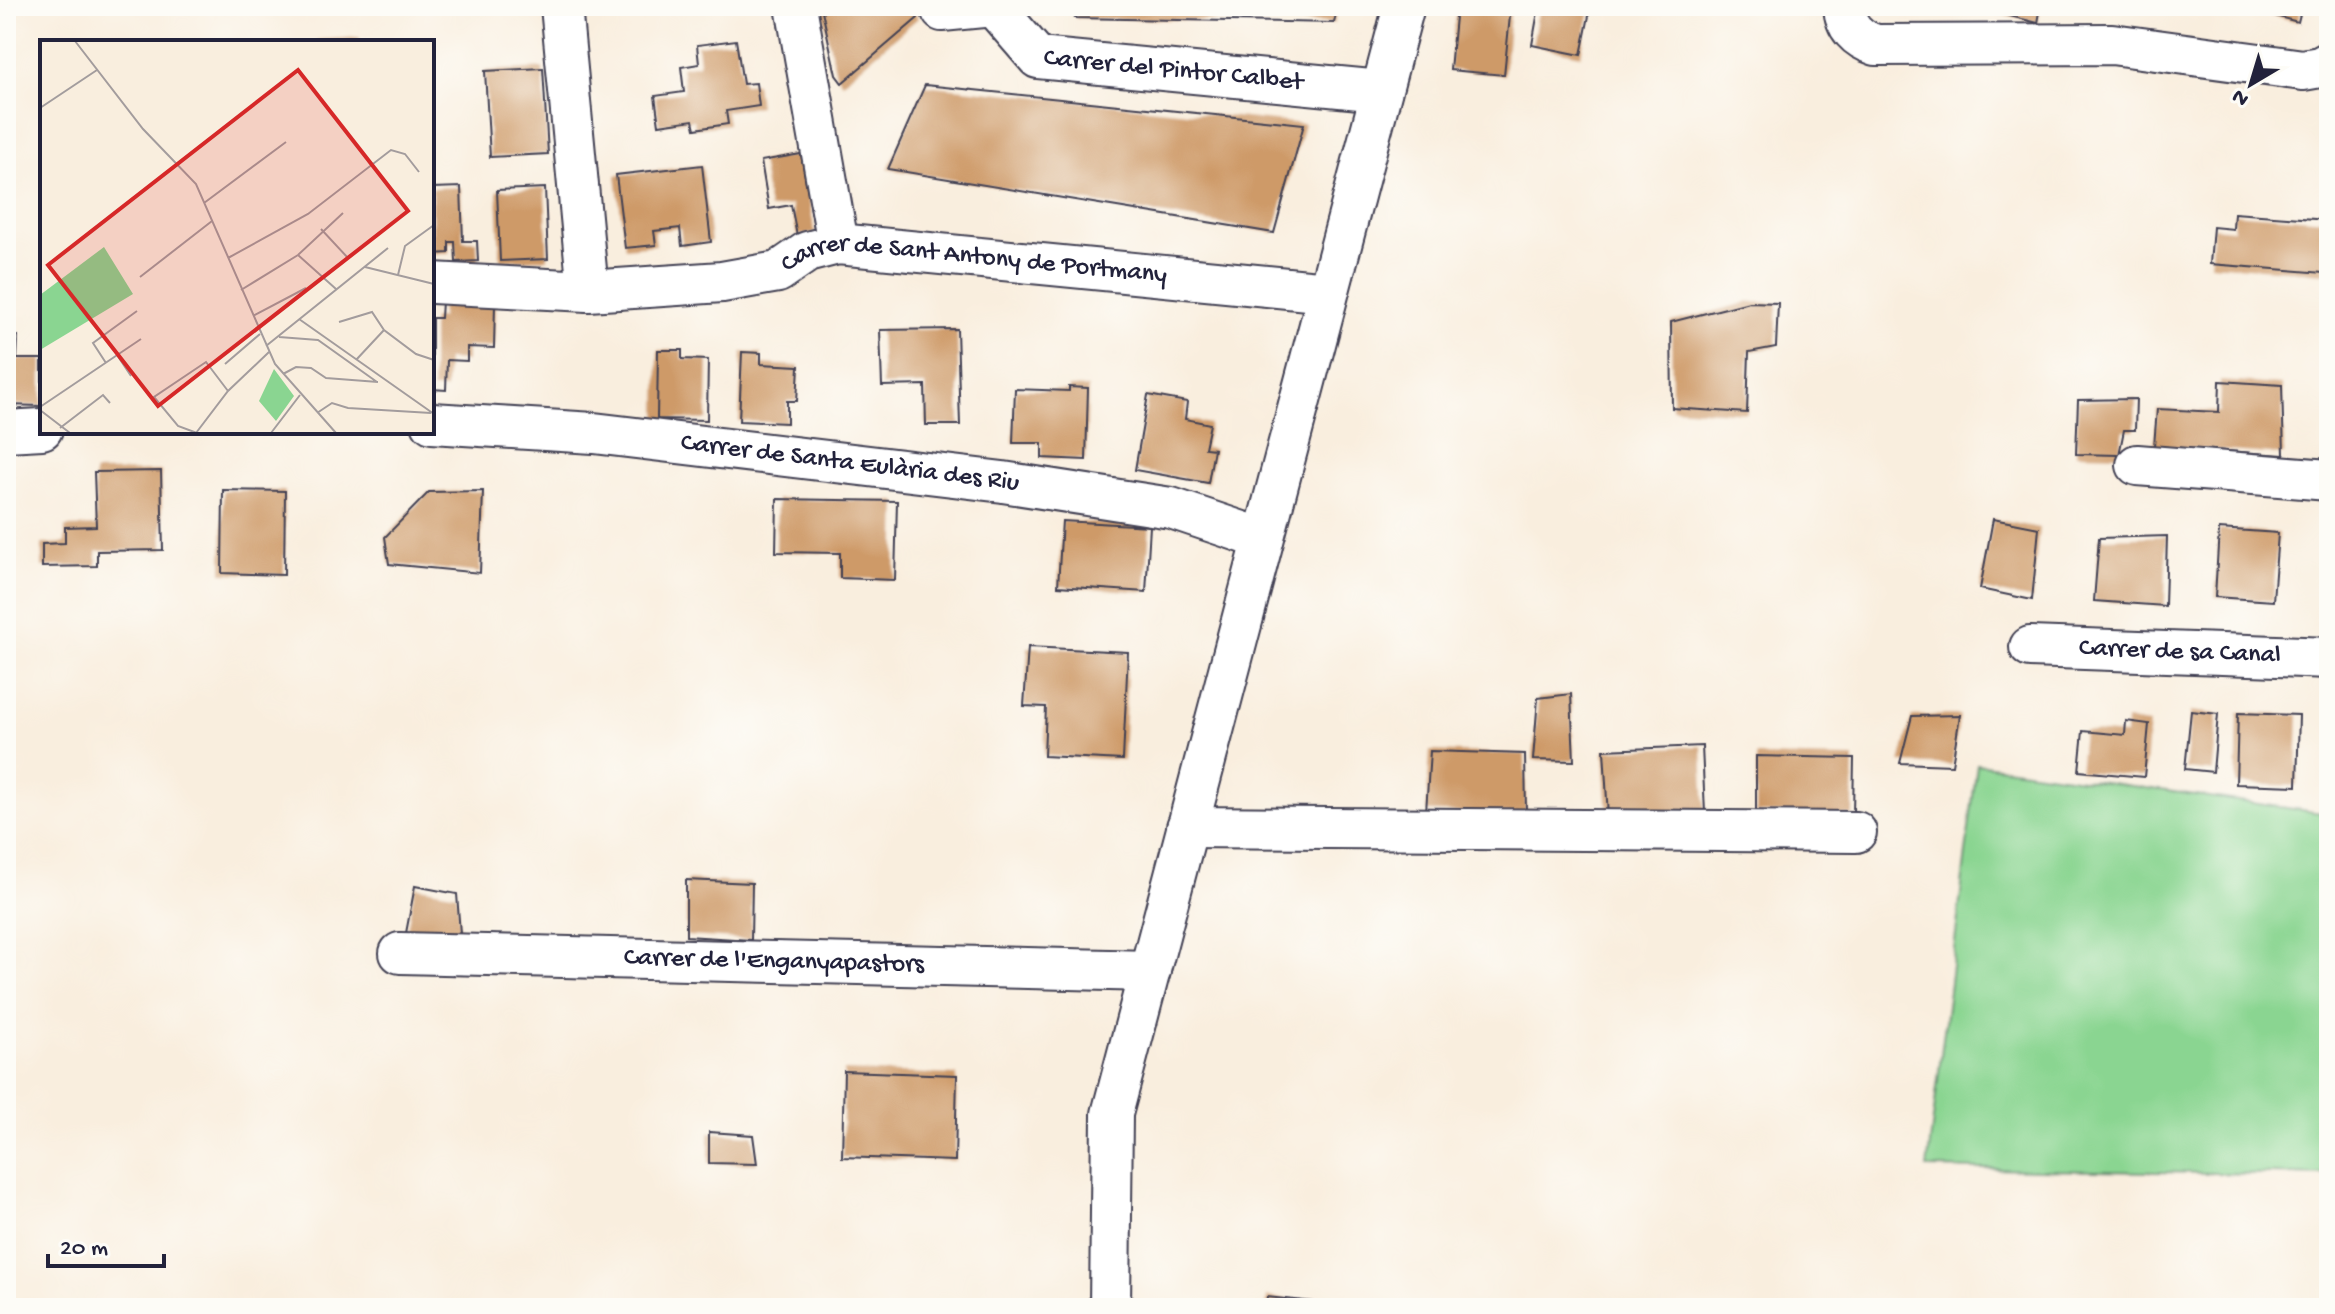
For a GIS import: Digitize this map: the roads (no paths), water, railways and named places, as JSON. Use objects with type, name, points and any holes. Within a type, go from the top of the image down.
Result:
[{"type":"street","points":[[561,6],[588,291]]},
{"type":"street","points":[[796,6],[838,244]]},
{"type":"street","name":"Carrer del Pintor Calbet","points":[[942,11],[993,6],[1038,58],[1381,91]]},
{"type":"street","points":[[1110,1308],[1112,1114],[1404,6]]},
{"type":"street","points":[[1844,6],[1852,30],[1860,40],[1876,45],[2112,44],[2303,70],[2329,62]]},
{"type":"street","name":"Carrer de Sant Antony de Portmany","points":[[434,283],[588,291],[722,282],[778,272],[807,252],[838,244],[1328,292]]},
{"type":"street","name":"Carrer de Santa Eulària des Riu","points":[[434,423],[594,433],[1003,482],[1171,508],[1263,539]]},
{"type":"street","points":[[6,431],[40,429]]},
{"type":"street","points":[[2137,465],[2329,480]]},
{"type":"street","name":"Carrer de sa Canal","points":[[2030,647],[2329,658]]},
{"type":"street","points":[[1187,827],[1856,832]]},
{"type":"street","name":"Carrer de l'Enganyapastors","points":[[400,953],[1150,971]]}]
